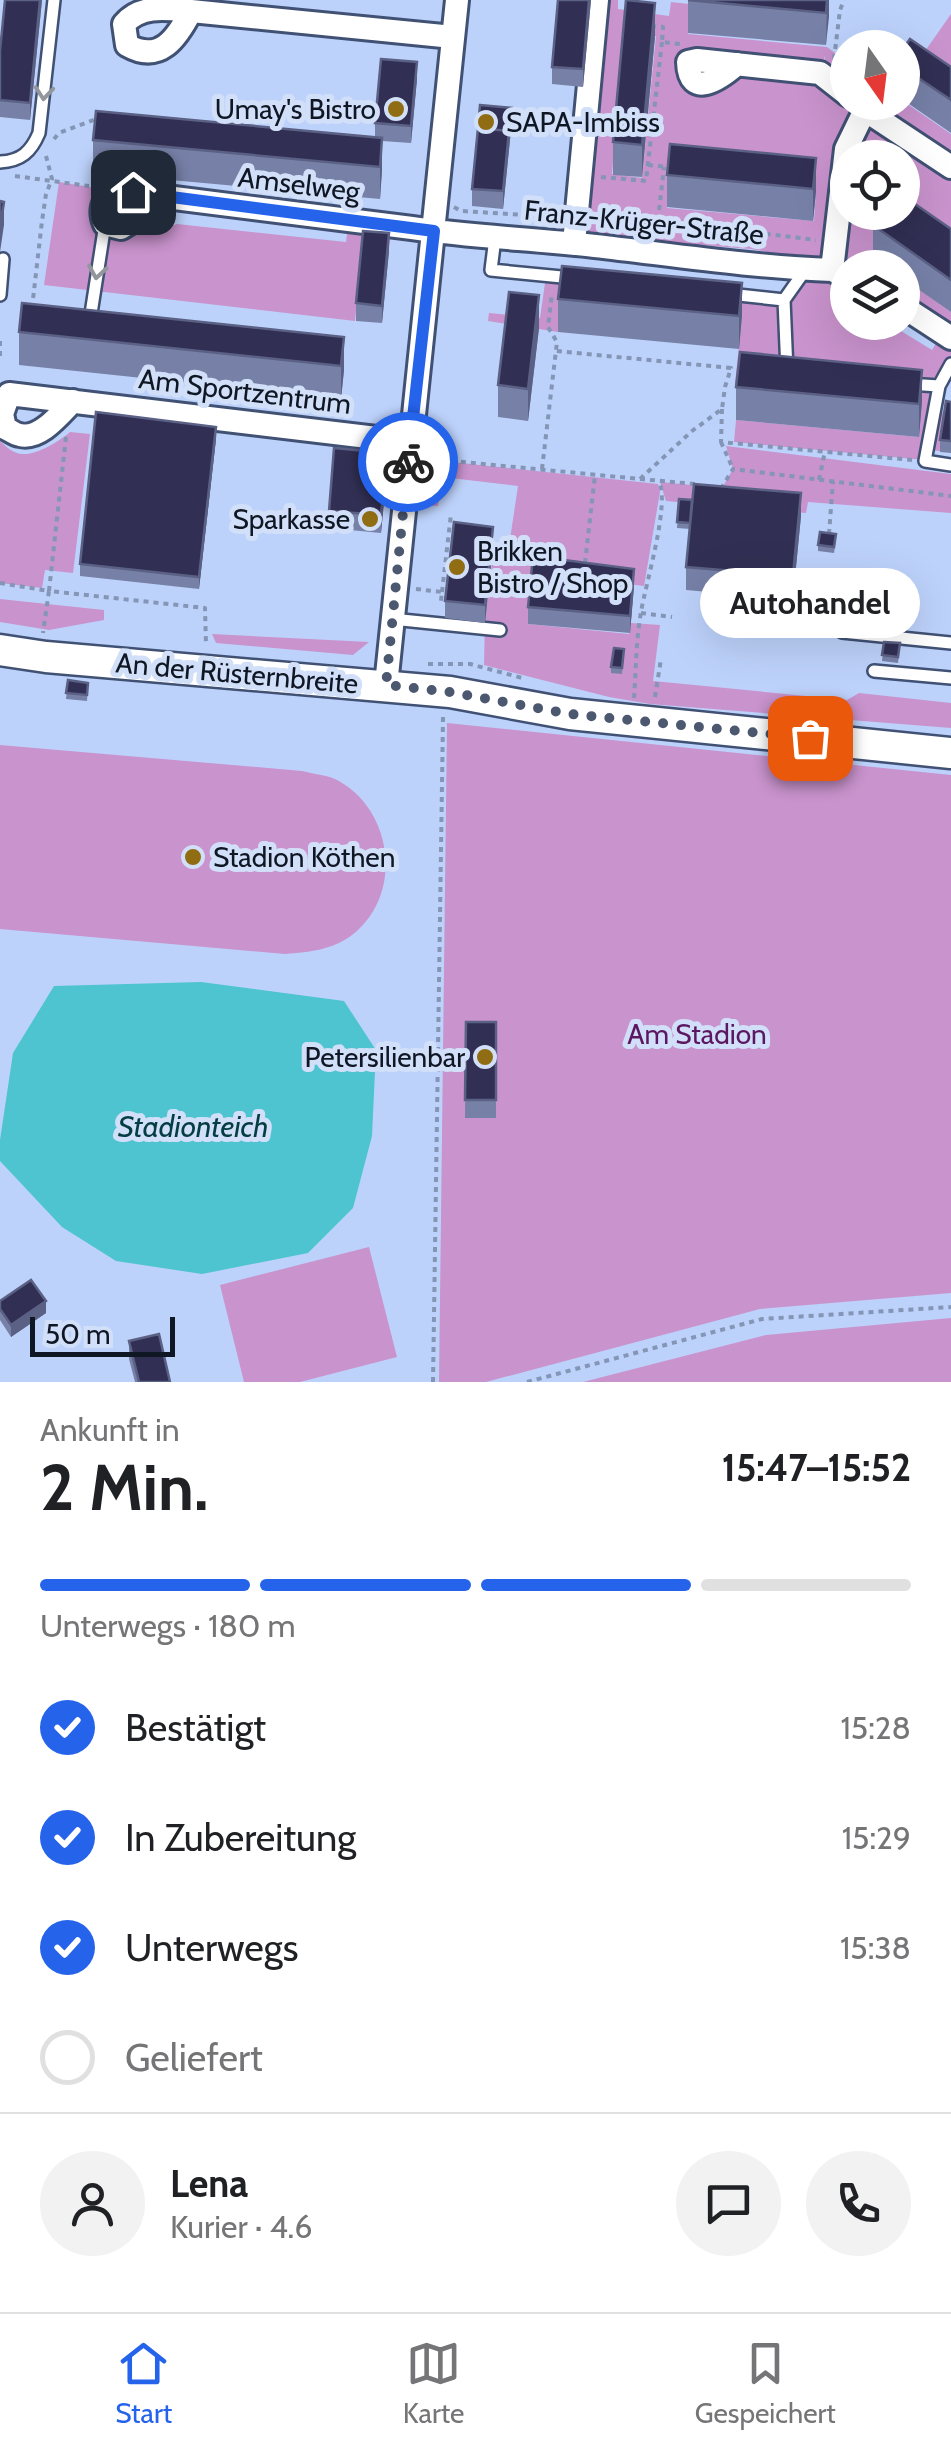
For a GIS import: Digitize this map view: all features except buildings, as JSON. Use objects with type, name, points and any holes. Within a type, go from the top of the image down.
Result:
[{"type":"main road","name":"An der Rüsternbreite","points":[[0,650],[386,685],[450,692],[570,714],[951,753]]},
{"type":"street","points":[[386,685],[416,450],[457,0]]},
{"type":"street","points":[[574,244],[590,213],[596,0]]},
{"type":"street","points":[[191,11],[453,37]]},
{"type":"street","points":[[737,64],[820,73],[830,81]]},
{"type":"street","points":[[837,250],[852,120]]},
{"type":"street","points":[[880,120],[950,169]]},
{"type":"street","points":[[110,190],[102,206],[102,217],[105,224],[122,228],[156,196]]},
{"type":"street","name":"Amselweg","points":[[110,190],[434,231]]},
{"type":"street","name":"Franz-Krüger-Straße","points":[[434,231],[830,273]]},
{"type":"street","points":[[920,318],[951,338]]},
{"type":"street","name":"Am Sportzentrum","points":[[71,403],[36,434],[22,436],[5,428],[5,393],[416,450]]},
{"type":"lane","points":[[0,162],[19,160],[34,145],[39,133],[54,0]]},
{"type":"lane","points":[[90,320],[105,224]]},
{"type":"lane","points":[[495,238],[491,270],[594,280]]},
{"type":"lane","points":[[0,294],[3,260]]},
{"type":"lane","points":[[787,375],[784,300],[806,269]]},
{"type":"lane","points":[[710,292],[784,300]]},
{"type":"lane","points":[[951,364],[939,386],[925,461],[951,464]]},
{"type":"lane","points":[[768,373],[806,377]]},
{"type":"lane","points":[[901,384],[939,386]]},
{"type":"lane","points":[[392,619],[500,630]]},
{"type":"lane","points":[[842,632],[951,643]]},
{"type":"lane","points":[[874,671],[951,678]]},
{"type":"path","points":[[837,30],[844,0]]},
{"type":"path","points":[[596,176],[646,181],[663,27],[645,26]]},
{"type":"path","points":[[662,42],[682,44]]},
{"type":"path","points":[[52,143],[59,133],[103,116]]},
{"type":"path","points":[[32,310],[46,194],[52,179],[45,153]]},
{"type":"path","points":[[648,165],[683,169]]},
{"type":"path","points":[[658,220],[664,167]]},
{"type":"path","points":[[0,174],[110,190]]},
{"type":"path","points":[[452,200],[461,211],[562,217],[590,213],[810,238],[836,246]]},
{"type":"path","points":[[542,469],[557,342],[548,328],[554,276]]},
{"type":"path","points":[[0,342],[0,357]]},
{"type":"path","points":[[556,351],[731,368],[722,408],[721,442],[733,469]]},
{"type":"path","points":[[44,633],[71,403]]},
{"type":"path","points":[[640,479],[722,408]]},
{"type":"path","points":[[721,442],[925,461]]},
{"type":"path","points":[[416,450],[659,481],[664,491],[641,613],[633,703]]},
{"type":"path","points":[[819,480],[825,451]]},
{"type":"path","points":[[640,479],[722,487],[733,469]]},
{"type":"path","points":[[733,469],[951,496]]},
{"type":"path","points":[[584,578],[595,474]]},
{"type":"path","points":[[829,534],[834,482]]},
{"type":"path","points":[[441,601],[451,514]]},
{"type":"path","points":[[0,583],[206,608],[206,648]]},
{"type":"path","points":[[411,588],[442,592]]},
{"type":"path","points":[[641,613],[672,617]]},
{"type":"path","points":[[654,706],[661,659]]},
{"type":"path","points":[[433,1382],[443,713]]},
{"type":"path","points":[[527,1382],[762,1320],[951,1307]]},
{"type":"green space","points":[[597,0],[618,0],[618,9],[669,16],[671,2],[689,4],[688,34],[827,47],[830,71],[824,67],[825,56],[819,73],[830,82],[830,120],[879,120],[905,140],[830,140],[830,230],[892,230],[878,250],[830,250],[830,340],[916,340],[932,350],[943,332],[920,316],[920,290],[951,312],[951,363],[935,411],[945,413],[940,451],[927,450],[925,460],[734,442],[736,420],[919,437],[922,403],[735,384],[742,315],[562,298],[558,332],[488,321],[489,313],[540,318],[546,276],[784,300],[807,259],[751,249],[575,235]],"holes":[[[625,33],[656,36],[642,178],[612,174]],[[670,177],[816,191],[814,221],[667,208]]]},
{"type":"green space","points":[[951,14],[951,72],[923,54]]},
{"type":"green space","points":[[920,113],[951,134],[951,157],[899,120],[920,120]]},
{"type":"green space","points":[[920,152],[951,176],[951,249],[920,228]]},
{"type":"green space","points":[[59,182],[109,190],[101,206],[119,223],[135,231],[177,224],[346,242],[349,216],[392,220],[389,250],[362,248],[355,321],[44,285]]},
{"type":"green space","points":[[70,432],[90,434],[73,573],[45,570],[42,588],[0,583],[0,441],[13,451],[29,454]]},
{"type":"green space","points":[[726,446],[951,474],[951,513],[808,502],[806,513],[666,501],[660,482],[722,488],[733,469]]},
{"type":"green space","points":[[415,458],[658,484],[660,492],[644,586],[532,572],[528,624],[629,634],[631,623],[660,625],[653,681],[847,700],[859,693],[951,703],[951,728],[650,704],[484,665],[494,545],[509,546],[518,486],[442,477],[438,506],[410,504]]},
{"type":"green space","points":[[0,599],[104,610],[104,620],[49,630],[0,622]]},
{"type":"green space","points":[[212,634],[369,642],[353,655],[216,643]]},
{"type":"green space","name":"Am Stadion","points":[[447,723],[951,775],[951,1293],[760,1309],[486,1382],[439,1382]]},
{"type":"green space","name":"Stadion Köthen","points":[[0,745],[302,771],[335,779],[357,795],[381,833],[385,877],[379,899],[368,918],[344,940],[320,949],[285,954],[0,929]]},
{"type":"green space","points":[[369,1247],[397,1357],[300,1382],[244,1382],[220,1285]]},
{"type":"green space","points":[[951,1318],[951,1382],[583,1382],[766,1335]]},
{"type":"water","name":"Stadionteich","points":[[201,982],[344,1001],[376,1050],[372,1136],[353,1208],[308,1253],[202,1274],[116,1261],[62,1227],[0,1161],[13,1053],[54,986]]},
{"type":"way so far","points":[[408,462],[386,685],[450,692],[570,714],[810,738]]},
{"type":"place","name":"Umay's Bistro","points":[[396,109]]},
{"type":"place","name":"SAPA-Imbiss","points":[[486,122]]},
{"type":"place","name":"Sparkasse","points":[[370,519]]},
{"type":"place","name":"Brikken Bistro / Shop","points":[[457,567]]},
{"type":"place","name":"Autohandel","points":[[810,738]]},
{"type":"place","name":"Stadion Köthen","points":[[193,857]]},
{"type":"place","name":"Petersilienbar","points":[[485,1057]]},
{"type":"route","points":[[133,192],[434,231],[408,462]]}]
